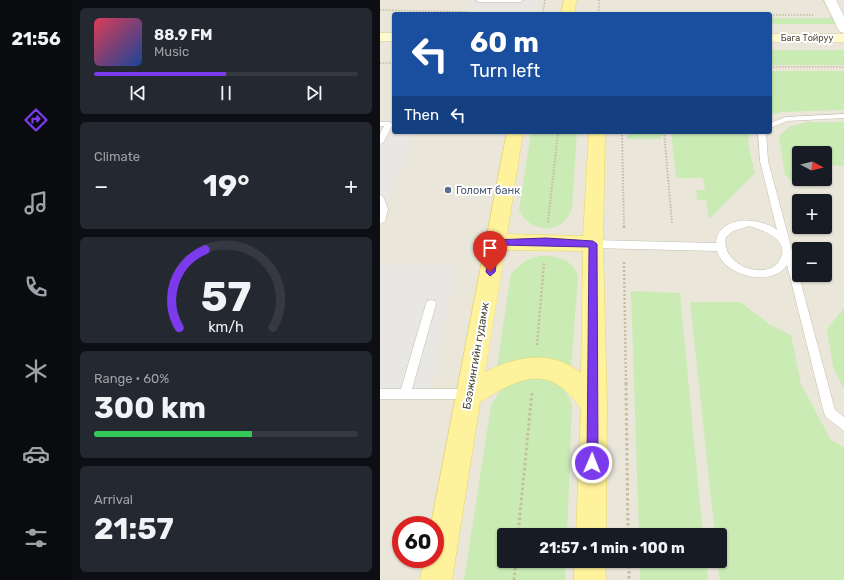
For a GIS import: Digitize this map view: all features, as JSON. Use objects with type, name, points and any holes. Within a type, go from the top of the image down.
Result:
[{"type":"main road","points":[[568,12],[570,0]]},
{"type":"main road","points":[[380,37],[392,37]]},
{"type":"main road","name":"Бага Тойруу","points":[[772,38],[844,38]]},
{"type":"main road","name":"Бээжингийн гудамж","points":[[436,580],[515,134]]},
{"type":"main road","points":[[591,528],[594,406],[593,244],[597,134]]},
{"type":"main road","points":[[495,242],[593,244]]},
{"type":"main road","points":[[470,394],[510,372],[535,366],[556,370],[566,375],[580,388],[594,406]]},
{"type":"main road","points":[[590,568],[590,580]]},
{"type":"street","points":[[830,0],[844,29]]},
{"type":"lane","points":[[479,0],[520,0]]},
{"type":"lane","points":[[772,125],[786,119],[844,116]]},
{"type":"lane","points":[[380,124],[389,124],[380,141]]},
{"type":"lane","points":[[762,134],[764,161],[830,412],[844,425]]},
{"type":"lane","points":[[380,198],[384,209],[380,221]]},
{"type":"lane","points":[[749,223],[761,225],[773,230],[782,238],[787,247],[787,257],[782,266],[772,272],[760,274],[746,272],[734,266],[725,257],[721,247],[721,238],[727,230],[736,224],[749,223]]},
{"type":"lane","points":[[593,244],[721,247]]},
{"type":"lane","points":[[405,394],[431,304]]},
{"type":"lane","points":[[380,394],[470,394]]},
{"type":"path","points":[[543,12],[546,0]]},
{"type":"path","points":[[598,12],[599,0]]},
{"type":"path","points":[[772,15],[837,15]]},
{"type":"path","points":[[380,63],[392,63]]},
{"type":"path","points":[[772,67],[844,67]]},
{"type":"path","points":[[519,528],[558,134]]},
{"type":"path","points":[[622,134],[628,528]]},
{"type":"path","points":[[664,134],[672,223]]},
{"type":"path","points":[[514,580],[515,568]]},
{"type":"path","points":[[629,568],[629,580]]},
{"type":"shaded area","points":[[380,0],[844,0],[844,580],[380,580]]},
{"type":"shaded area","points":[[471,0],[539,0],[537,10],[467,10]]},
{"type":"shaded area","points":[[380,119],[392,119],[392,134],[415,134],[388,202],[380,202]]},
{"type":"shaded area","points":[[380,265],[457,265],[429,400],[380,400]]},
{"type":"green space","points":[[772,18],[844,18],[844,24],[772,24]]},
{"type":"green space","points":[[772,50],[844,50],[844,65],[772,65]]},
{"type":"green space","points":[[772,71],[844,71],[844,110],[781,112],[772,114]]},
{"type":"green space","points":[[807,122],[844,122],[844,166],[832,165],[832,146],[792,146],[792,181],[785,175],[779,136],[789,127]]},
{"type":"green space","points":[[531,134],[577,134],[572,209],[568,217],[561,224],[554,227],[538,227],[531,224],[524,218],[519,210]]},
{"type":"green space","points":[[627,134],[661,134],[661,139],[627,139]]},
{"type":"green space","points":[[671,134],[750,134],[748,143],[755,173],[709,219],[706,200],[697,200],[696,190],[705,190],[703,178],[676,178]]},
{"type":"green space","points":[[538,256],[557,257],[567,261],[572,265],[578,276],[571,370],[496,373],[511,273],[527,260]]},
{"type":"green space","points":[[631,291],[680,293],[702,528],[639,528]]},
{"type":"green space","points":[[690,302],[740,302],[769,324],[791,335],[801,384],[831,440],[844,447],[844,580],[720,580],[718,568],[727,568],[727,528],[714,528]]},
{"type":"green space","points":[[844,308],[844,390],[833,367],[827,329]]},
{"type":"green space","points":[[543,376],[565,389],[572,405],[567,528],[497,528],[497,568],[566,568],[565,580],[464,580],[491,406],[501,390],[512,382]]},
{"type":"green space","points":[[640,568],[707,568],[708,580],[640,580]]},
{"type":"place","name":"Голомт банк","points":[[448,190]]},
{"type":"route","points":[[490,272],[495,242],[593,244],[594,406],[592,463]]}]
